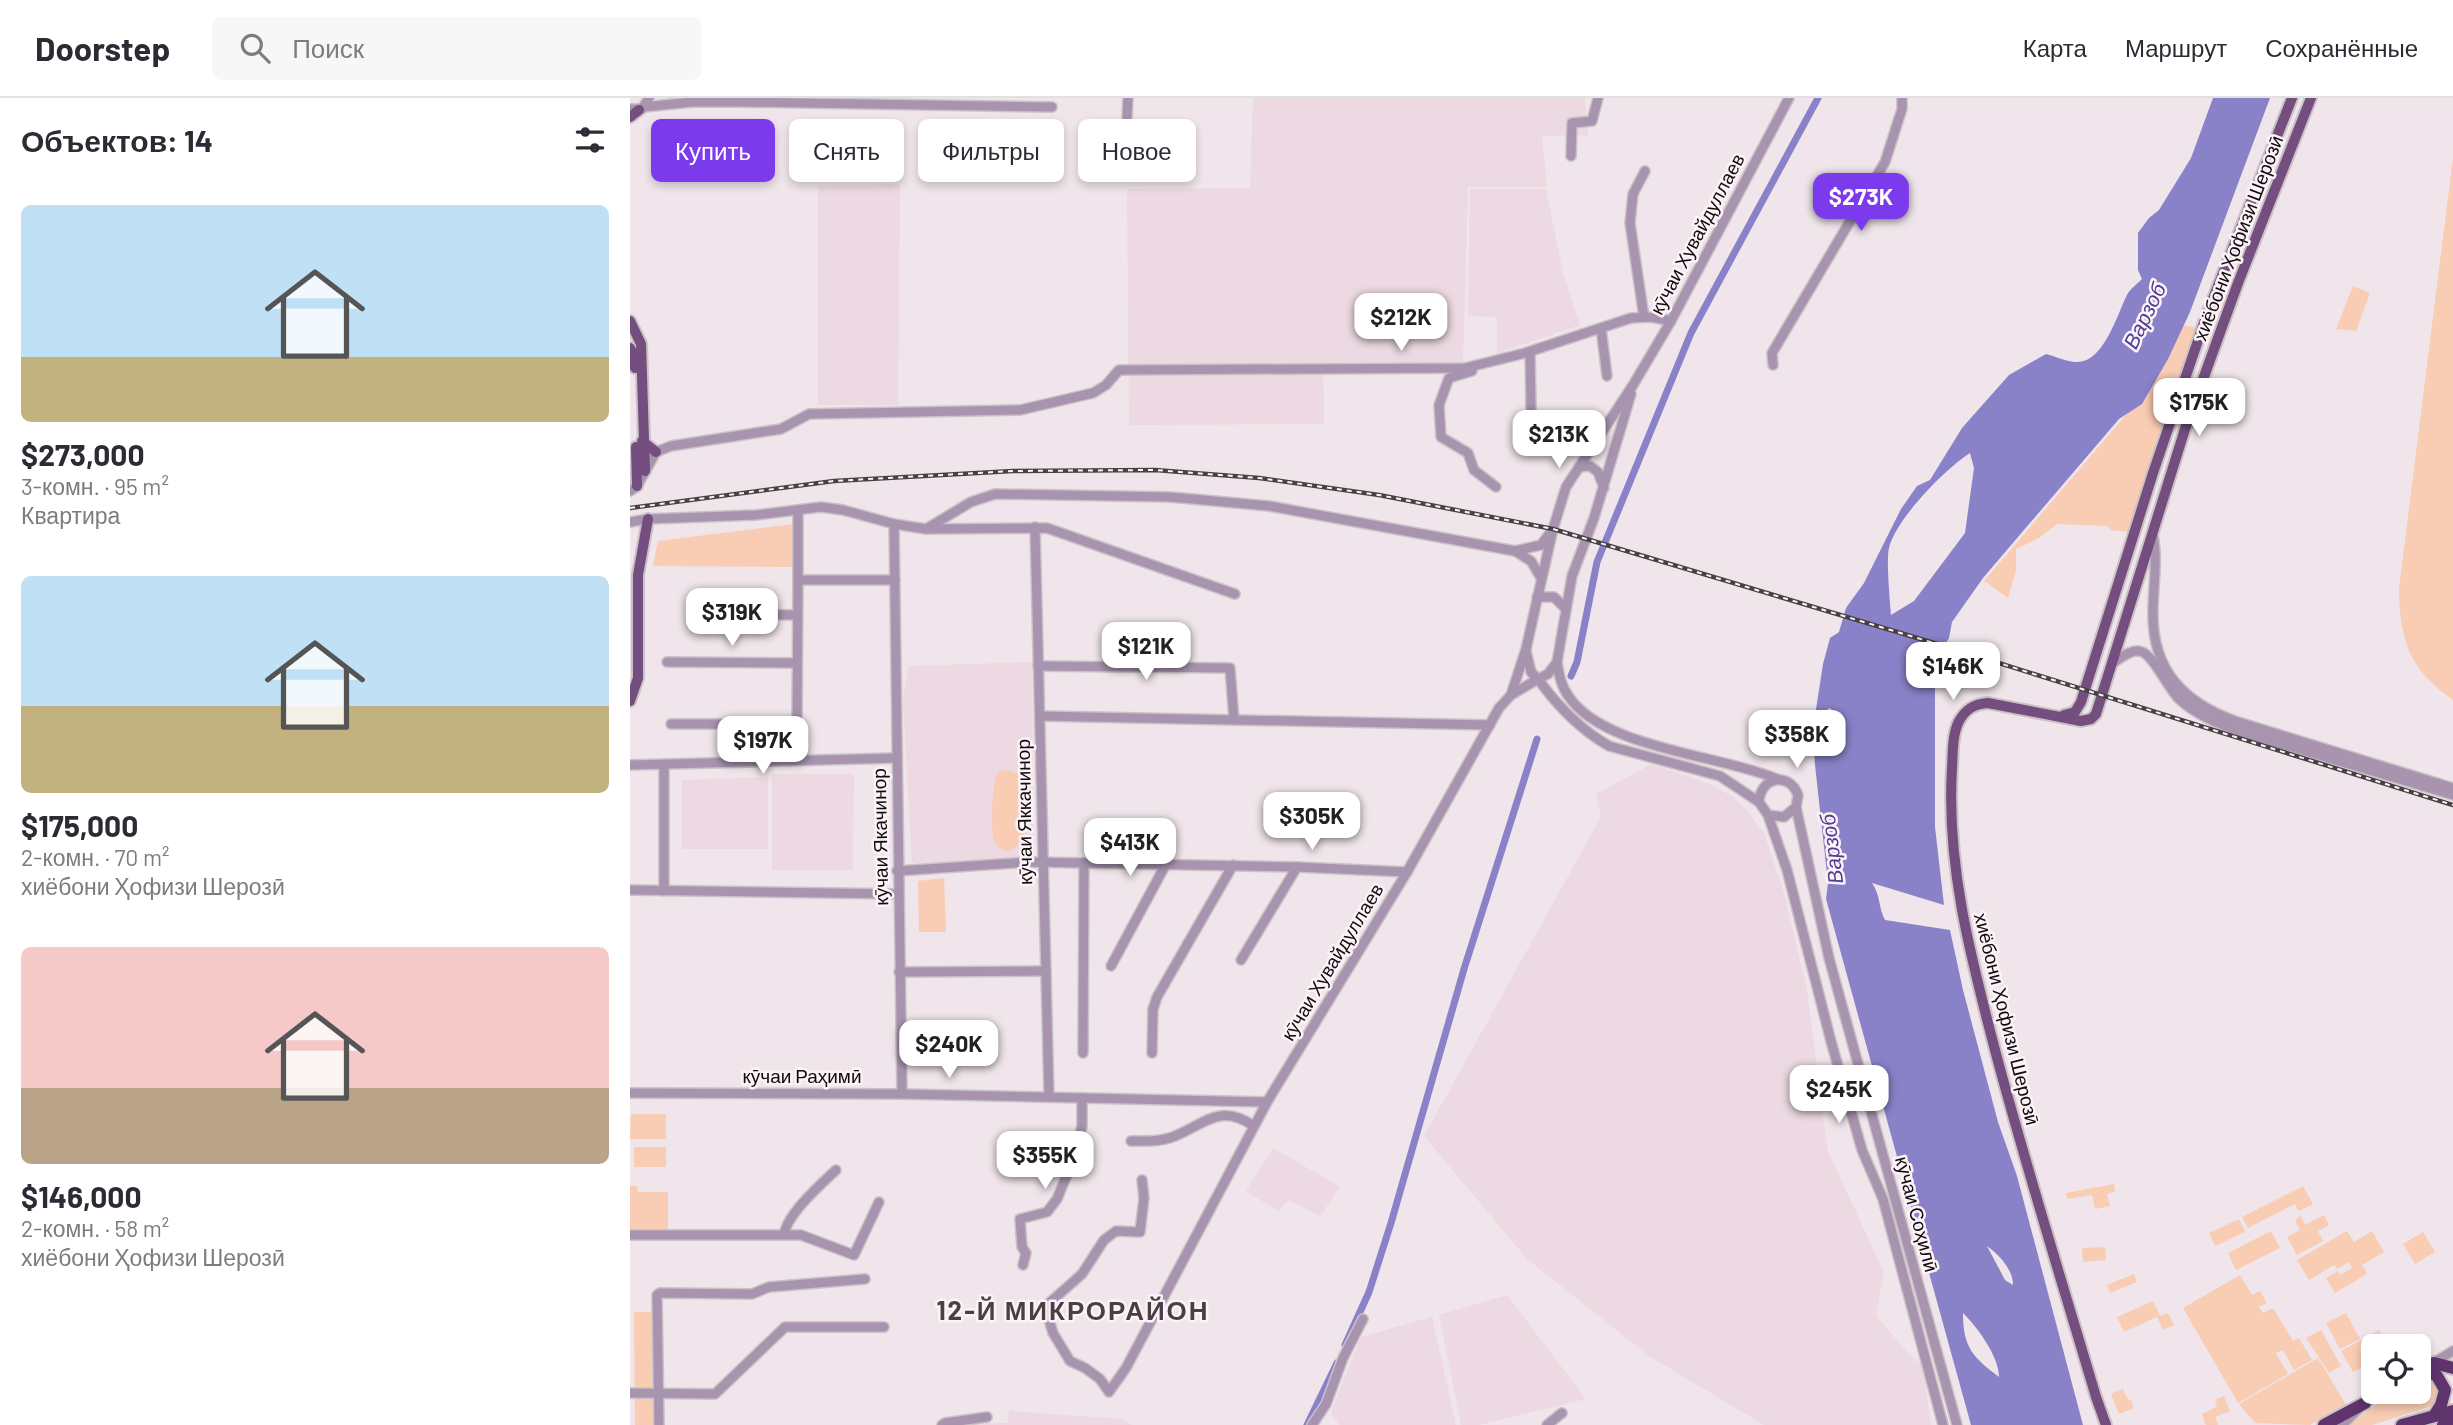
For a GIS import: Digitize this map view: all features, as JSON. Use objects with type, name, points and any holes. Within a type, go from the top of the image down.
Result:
[{"type":"highway","points":[[2431,1367],[2453,1368]]},
{"type":"highway","points":[[2431,1372],[2445,1390],[2439,1420]]},
{"type":"highway","points":[[2324,1425],[2363,1404]]},
{"type":"highway","points":[[2439,1420],[2453,1412]]},
{"type":"highway","points":[[2402,1425],[2439,1420],[2453,1423]]},
{"type":"main road","name":"хиёбони Ҳофизи Шерозӣ","points":[[2061,716],[2073,714],[2081,702],[2137,524],[2215,294],[2292,98]]},
{"type":"main road","name":"хиёбони Ҳофизи Шерозӣ","points":[[2106,1425],[2011,1112],[1960,906],[1954,849],[1954,738],[1957,724],[1963,714],[1978,704],[1988,703],[2081,721],[2095,716],[2185,429],[2234,293],[2311,98]]},
{"type":"main road","points":[[630,321],[641,344],[645,471]]},
{"type":"main road","points":[[630,348],[634,356],[634,489]]},
{"type":"main road","points":[[642,441],[656,452]]},
{"type":"main road","points":[[630,701],[634,680],[638,575],[648,519]]},
{"type":"main road","points":[[2137,524],[2153,531]]},
{"type":"street","points":[[664,98],[676,103]]},
{"type":"street","points":[[1126,117],[1128,98]]},
{"type":"street","points":[[1571,156],[1572,123],[1592,121],[1598,98]]},
{"type":"street","name":"кӯчаи Хувайдуллаев","points":[[1511,695],[1526,649],[1553,529],[1566,487],[1633,386],[1671,321],[1789,98]]},
{"type":"street","points":[[1773,365],[1772,353],[1885,162],[1902,109],[1902,98]]},
{"type":"street","points":[[638,108],[676,103],[740,102],[1052,107]]},
{"type":"street","points":[[1644,317],[1630,223],[1633,194],[1645,171]]},
{"type":"street","points":[[634,489],[656,452],[671,446],[781,429],[809,414],[1020,410],[1093,393],[1107,385],[1119,370],[1465,368],[1530,352],[1631,318],[1671,321]]},
{"type":"street","points":[[1601,328],[1607,376]]},
{"type":"street","points":[[1530,352],[1531,408]]},
{"type":"street","points":[[1473,366],[1472,371],[1449,378],[1439,405],[1440,436],[1468,453],[1474,471],[1496,487]]},
{"type":"street","name":"кӯчаи Хувайдуллаев","points":[[1142,1180],[1144,1198],[1140,1232],[1116,1231],[1104,1240],[1082,1274],[1048,1304],[1046,1310],[1054,1333],[1070,1361],[1100,1379],[1109,1392],[1126,1368],[1267,1102],[1407,872],[1499,708],[1511,695],[1548,674],[1557,662],[1572,576],[1604,488],[1633,386]]},
{"type":"street","points":[[1579,467],[1590,466],[1598,472],[1604,488]]},
{"type":"street","points":[[926,529],[971,502],[995,494],[1170,497],[1269,506],[1515,551],[1531,561],[1541,578]]},
{"type":"street","points":[[631,522],[756,515],[821,507],[926,529],[1047,528],[1235,594]]},
{"type":"street","points":[[671,724],[797,724],[798,510]]},
{"type":"street","name":"кӯчаи Якачинор","points":[[894,524],[902,1094]]},
{"type":"street","name":"кӯчаи Яккачинор","points":[[1035,527],[1049,1097]]},
{"type":"street","points":[[1515,551],[1541,545],[1553,529]]},
{"type":"street","points":[[2153,531],[2156,552],[2153,622],[2161,658],[2171,678],[2190,699],[2205,709],[2291,743]]},
{"type":"street","points":[[798,580],[895,580]]},
{"type":"street","points":[[1537,597],[1554,597],[1565,608]]},
{"type":"street","points":[[707,614],[797,615]]},
{"type":"street","points":[[1526,649],[1531,672],[1538,679]]},
{"type":"street","points":[[2113,663],[2133,652],[2144,652],[2151,658],[2170,689],[2191,709],[2226,726],[2453,788]]},
{"type":"street","points":[[667,662],[797,663]]},
{"type":"street","points":[[1557,662],[1560,682],[1569,697],[1578,708],[1607,729],[1777,779]]},
{"type":"street","points":[[1038,666],[1230,668],[1234,720]]},
{"type":"street","name":"кӯчаи Соҳилӣ","points":[[1538,679],[1552,698],[1597,739],[1609,746],[1720,776],[1759,802],[1768,815],[1787,870],[1855,1127],[1883,1199],[1943,1425]]},
{"type":"street","points":[[1040,716],[1490,725]]},
{"type":"street","points":[[630,765],[896,758]]},
{"type":"street","points":[[664,765],[664,891]]},
{"type":"street","points":[[2388,772],[2453,795]]},
{"type":"street","points":[[1759,802],[1763,787],[1777,779]]},
{"type":"street","name":"кӯчаи Соҳилӣ","points":[[1777,779],[1789,782],[1795,788],[1798,799],[1796,807],[1829,958],[1957,1425]]},
{"type":"street","points":[[1768,815],[1784,817],[1796,807]]},
{"type":"street","points":[[898,871],[1043,862],[1233,865],[1407,872]]},
{"type":"street","points":[[1083,1053],[1084,863]]},
{"type":"street","points":[[1111,966],[1166,864]]},
{"type":"street","points":[[1152,1053],[1153,1009],[1157,997],[1233,865]]},
{"type":"street","points":[[1241,960],[1297,867]]},
{"type":"street","points":[[630,890],[898,894]]},
{"type":"street","points":[[1811,963],[1829,958]]},
{"type":"street","points":[[899,972],[1046,971]]},
{"type":"street","name":"кӯчаи Раҳимӣ","points":[[630,1093],[902,1094],[1267,1102]]},
{"type":"street","points":[[1023,1265],[1026,1253],[1022,1247],[1020,1219],[1047,1212],[1058,1199],[1075,1155],[1082,1126],[1082,1098]]},
{"type":"street","points":[[1131,1141],[1157,1141],[1174,1137],[1190,1127],[1226,1114],[1241,1117],[1254,1126]]},
{"type":"street","points":[[784,1235],[785,1227],[836,1170]]},
{"type":"street","points":[[630,1236],[801,1235],[854,1255],[879,1202]]},
{"type":"street","points":[[659,1425],[657,1295],[752,1294],[769,1287],[865,1279]]},
{"type":"street","points":[[1312,1425],[1326,1404],[1343,1358],[1363,1320]]},
{"type":"street","points":[[630,1394],[715,1394],[785,1327],[884,1326]]},
{"type":"street","points":[[2431,1363],[2453,1350]]},
{"type":"street","points":[[2342,1425],[2364,1404]]},
{"type":"street","points":[[1547,1425],[1562,1413]]},
{"type":"street","points":[[942,1425],[987,1417]]},
{"type":"shaded area","points":[[1253,98],[1585,98],[1588,135],[1542,136],[1547,187],[1468,187],[1463,362],[1323,363],[1324,424],[1129,425],[1127,189],[1250,188]]},
{"type":"shaded area","points":[[2453,158],[2453,700],[2426,677],[2410,652],[2402,624],[2399,589]]},
{"type":"shaded area","points":[[900,184],[898,405],[818,405],[818,186]]},
{"type":"shaded area","points":[[1470,189],[1546,189],[1563,273],[1580,325],[1497,353],[1497,317],[1468,316]]},
{"type":"shaded area","points":[[2353,286],[2370,293],[2356,331],[2336,329]]},
{"type":"shaded area","points":[[2179,324],[2197,328],[2129,532],[2111,530],[2107,526],[2057,524],[2039,538],[2016,549],[2016,571],[2008,598],[1984,581],[2142,396]]},
{"type":"shaded area","points":[[793,524],[794,567],[653,566],[658,541]]},
{"type":"shaded area","points":[[1032,662],[1034,859],[912,863],[903,700],[909,666]]},
{"type":"shaded area","points":[[1652,764],[1710,784],[1733,797],[1764,833],[1784,893],[1807,991],[1828,1152],[1884,1272],[1876,1316],[1913,1359],[1923,1364],[1931,1425],[1764,1425],[1649,1356],[1527,1259],[1424,1136],[1601,817],[1596,794]]},
{"type":"shaded area","points":[[1007,770],[1017,773],[1024,806],[1023,843],[1009,851],[999,848],[995,843],[992,819],[996,777],[998,772]]},
{"type":"shaded area","points":[[772,774],[854,774],[853,870],[772,870]]},
{"type":"shaded area","points":[[768,777],[768,849],[682,849],[682,780]]},
{"type":"shaded area","points":[[944,878],[946,932],[919,932],[918,881]]},
{"type":"shaded area","points":[[631,1114],[666,1114],[666,1139],[630,1139]]},
{"type":"shaded area","points":[[634,1147],[666,1147],[666,1167],[634,1167]]},
{"type":"shaded area","points":[[1273,1148],[1340,1187],[1320,1216],[1289,1200],[1278,1211],[1246,1191]]},
{"type":"shaded area","points":[[2114,1184],[2115,1192],[2107,1194],[2110,1206],[2095,1209],[2092,1195],[2067,1199],[2066,1193]]},
{"type":"shaded area","points":[[630,1186],[637,1186],[638,1192],[668,1192],[668,1232],[630,1232]]},
{"type":"shaded area","points":[[2303,1186],[2313,1204],[2299,1211],[2295,1204],[2248,1228],[2242,1217]]},
{"type":"shaded area","points":[[2324,1215],[2329,1225],[2318,1231],[2323,1241],[2297,1255],[2287,1237],[2300,1230],[2295,1220],[2301,1216],[2305,1225]]},
{"type":"shaded area","points":[[2239,1219],[2245,1232],[2215,1246],[2209,1233]]},
{"type":"shaded area","points":[[2271,1231],[2280,1248],[2236,1270],[2228,1253]]},
{"type":"shaded area","points":[[2347,1231],[2354,1242],[2372,1231],[2384,1252],[2362,1265],[2367,1274],[2335,1293],[2326,1278],[2338,1271],[2340,1275],[2352,1268],[2349,1262],[2337,1269],[2334,1265],[2309,1280],[2297,1260]]},
{"type":"shaded area","points":[[2423,1232],[2435,1252],[2415,1264],[2403,1244]]},
{"type":"shaded area","points":[[2105,1247],[2106,1260],[2083,1262],[2082,1248]]},
{"type":"shaded area","points":[[2134,1274],[2137,1282],[2110,1293],[2107,1285]]},
{"type":"shaded area","points":[[2240,1275],[2252,1295],[2260,1291],[2267,1303],[2259,1307],[2263,1313],[2273,1308],[2293,1341],[2299,1338],[2312,1360],[2294,1370],[2283,1350],[2276,1353],[2288,1374],[2238,1403],[2183,1308]]},
{"type":"shaded area","points":[[1507,1295],[1586,1399],[1478,1425],[1461,1425],[1439,1315]]},
{"type":"shaded area","points":[[2153,1301],[2160,1316],[2168,1313],[2174,1325],[2163,1330],[2157,1317],[2124,1332],[2117,1317]]},
{"type":"shaded area","points":[[634,1312],[653,1312],[654,1425],[635,1425]]},
{"type":"shaded area","points":[[2346,1313],[2360,1339],[2340,1349],[2326,1323]]},
{"type":"shaded area","points":[[1432,1317],[1456,1425],[1339,1425],[1331,1412],[1361,1337]]},
{"type":"shaded area","points":[[2321,1330],[2341,1366],[2329,1373],[2306,1338]]},
{"type":"shaded area","points":[[2361,1340],[2361,1368],[2353,1372],[2341,1351]]},
{"type":"shaded area","points":[[2318,1358],[2346,1405],[2310,1425],[2255,1423],[2239,1404]]},
{"type":"shaded area","points":[[2431,1378],[2441,1391],[2435,1405],[2372,1425],[2349,1425],[2377,1404],[2431,1404]]},
{"type":"shaded area","points":[[2123,1389],[2134,1408],[2119,1414],[2111,1394]]},
{"type":"shaded area","points":[[2224,1396],[2230,1411],[2215,1417],[2218,1425],[2206,1425],[2202,1414],[2217,1407],[2215,1400]]},
{"type":"shaded area","points":[[1009,1411],[1121,1419],[1132,1425],[962,1425],[1008,1423]]},
{"type":"water","name":"Варзоб","points":[[2213,98],[2270,98],[2190,312],[2168,359],[2142,404],[2119,419],[1983,578],[1952,622],[1949,638],[1935,659],[1935,827],[1944,905],[1872,883],[1885,920],[1950,930],[1998,1122],[2017,1176],[2083,1425],[1971,1425],[1826,899],[1828,883],[1813,729],[1823,664],[1830,638],[1839,632],[1846,608],[1864,583],[1901,509],[1917,486],[1930,480],[1962,428],[2009,375],[2046,354],[2078,362],[2087,360],[2102,346],[2128,293],[2142,279],[2138,270],[2138,233],[2159,210],[2191,158]],"holes":[[[1970,453],[1974,468],[1965,533],[1914,601],[1891,615],[1888,562],[1893,536],[1935,482]],[[1830,708],[1834,713],[1823,750],[1821,721],[1825,711]],[[1987,1246],[2008,1268],[2013,1285],[2005,1280]],[[1963,1313],[1991,1351],[1999,1377],[1971,1351],[1963,1325]]]},
{"type":"waterway","points":[[1571,676],[1577,662],[1597,562],[1691,333],[1818,98]]},
{"type":"waterway","points":[[1345,1345],[1369,1292],[1391,1223],[1464,969],[1537,739]]},
{"type":"waterway","points":[[1307,1425],[1337,1363]]},
{"type":"railway","points":[[630,508],[834,481],[1013,471],[1155,470],[1259,478],[1379,495],[1553,529],[1954,649],[2453,805]]},
{"type":"district","name":"12-Й МИКРОРАЙОН","points":[[1073,1311]]}]
